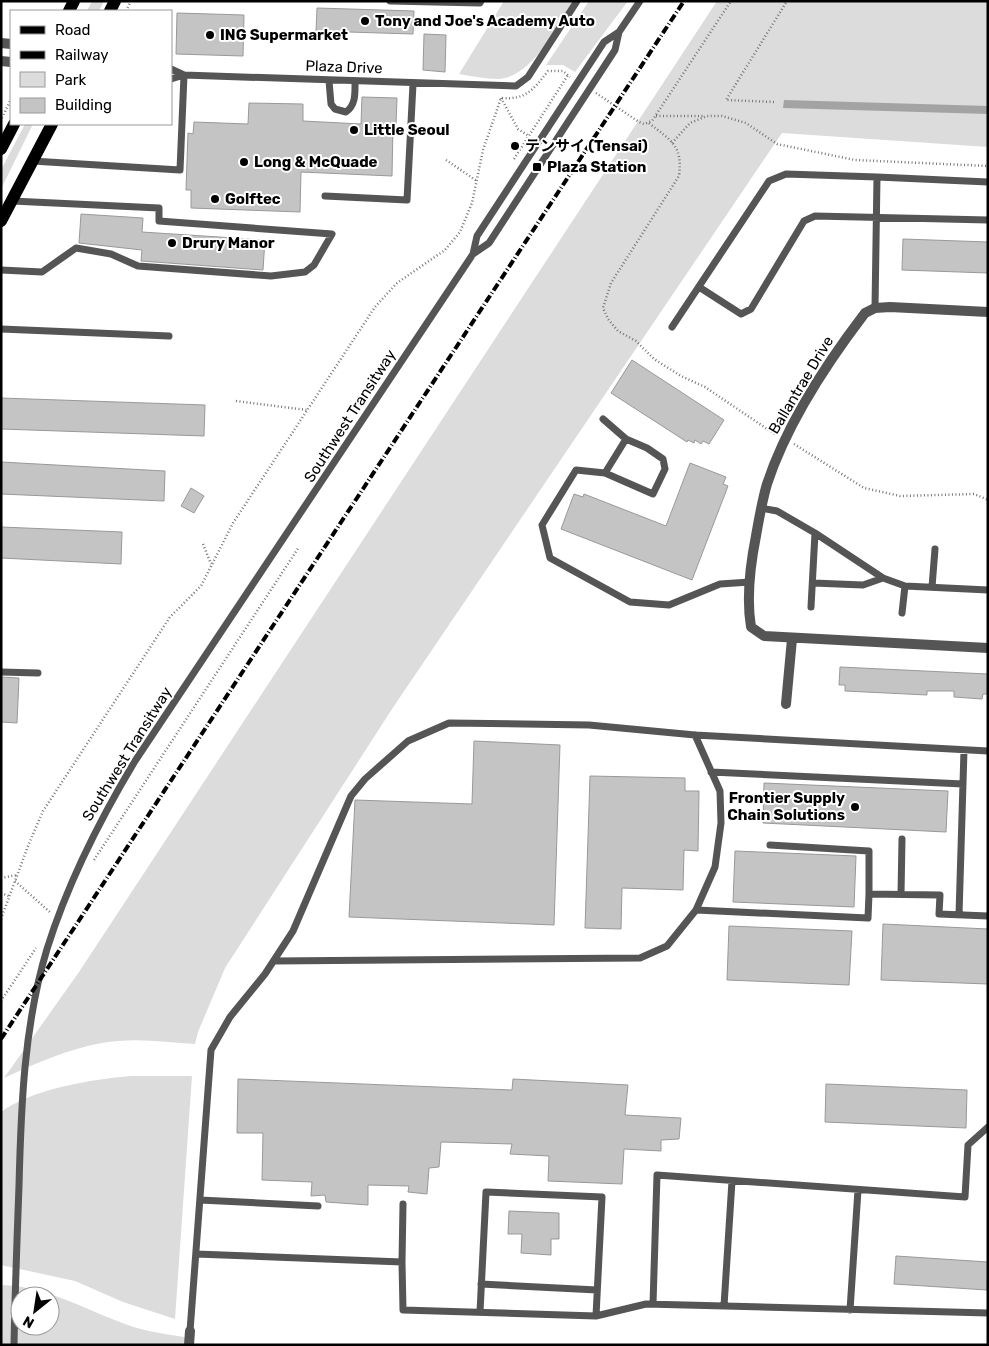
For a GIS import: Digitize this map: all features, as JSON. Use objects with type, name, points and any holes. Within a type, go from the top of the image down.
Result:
[{"type":"main road","points":[[1,149],[13,125]]},
{"type":"main road","points":[[1,221],[51,125]]},
{"type":"street","name":"Ballantrae Drive","points":[[875,308],[865,313],[850,333],[800,411],[785,440],[767,485],[751,559],[748,607],[751,627],[764,636],[792,639],[988,648]]},
{"type":"street","points":[[875,308],[988,312]]},
{"type":"street","points":[[786,704],[792,639]]},
{"type":"street","points":[[189,1345],[190,1330]]},
{"type":"lane","points":[[390,1],[480,3],[481,1]]},
{"type":"lane","name":"Plaza Drive","points":[[172,70],[184,75],[516,86],[528,77],[577,1]]},
{"type":"lane","name":"Southwest Transitway","points":[[473,254],[489,243],[615,50],[619,32],[640,1]]},
{"type":"lane","name":"Southwest Transitway","points":[[14,1345],[21,1115],[26,1055],[36,995],[47,950],[64,900],[94,833],[136,761],[473,254],[477,236],[578,81],[604,42],[619,32]]},
{"type":"lane","points":[[32,161],[180,170],[184,75]]},
{"type":"lane","name":"Plaza Drive","points":[[172,79],[184,75]]},
{"type":"lane","points":[[329,81],[331,104],[335,109],[346,112],[351,109],[354,100],[355,82]]},
{"type":"lane","points":[[325,196],[407,200],[413,84]]},
{"type":"lane","points":[[672,328],[769,181],[786,174],[988,182]]},
{"type":"lane","points":[[875,308],[878,177]]},
{"type":"lane","points":[[1,270],[42,272],[76,248],[111,254],[138,266],[272,276],[305,272],[314,266],[332,234],[159,221],[159,208],[12,201]]},
{"type":"lane","points":[[699,287],[741,314],[751,308],[804,221],[814,216],[988,220]]},
{"type":"lane","points":[[1,328],[169,336]]},
{"type":"lane","points":[[602,419],[626,439],[663,459],[665,469],[653,494],[605,473],[576,470],[542,525],[550,558],[630,602],[668,605],[720,584],[750,582]]},
{"type":"lane","points":[[605,473],[626,439]]},
{"type":"lane","points":[[761,508],[777,511],[883,578],[904,586],[988,590]]},
{"type":"lane","points":[[812,607],[815,534]]},
{"type":"lane","points":[[932,587],[935,549]]},
{"type":"lane","points":[[813,583],[863,585],[883,578]]},
{"type":"lane","points":[[902,613],[904,586]]},
{"type":"lane","points":[[1,672],[38,673]]},
{"type":"lane","points":[[190,1330],[211,1050],[230,1017],[274,961],[293,931],[351,796],[365,778],[408,741],[449,723],[589,725],[695,735],[988,751]]},
{"type":"lane","points":[[274,961],[640,958],[667,946],[696,910],[716,867],[721,823],[720,791],[695,735]]},
{"type":"lane","points":[[959,915],[964,750]]},
{"type":"lane","points":[[711,772],[963,784]]},
{"type":"lane","points":[[901,894],[902,839]]},
{"type":"lane","points":[[696,910],[868,918],[869,850],[770,845]]},
{"type":"lane","points":[[869,894],[940,895],[939,914],[988,916]]},
{"type":"lane","points":[[653,1304],[657,1175],[965,1197],[968,1145],[988,1127]]},
{"type":"lane","points":[[724,1306],[732,1181]]},
{"type":"lane","points":[[850,1310],[858,1190]]},
{"type":"lane","points":[[480,1312],[486,1192],[602,1197],[596,1316]]},
{"type":"lane","points":[[200,1200],[318,1206]]},
{"type":"lane","points":[[403,1204],[403,1310],[596,1316],[653,1304],[988,1313]]},
{"type":"lane","points":[[196,1254],[402,1262]]},
{"type":"lane","points":[[481,1284],[597,1290]]},
{"type":"path","points":[[590,89],[640,122],[648,122],[656,116],[732,1]]},
{"type":"path","points":[[774,102],[726,100],[787,1]]},
{"type":"path","points":[[501,98],[514,99],[526,94],[535,88],[548,71],[563,71],[578,81]]},
{"type":"path","points":[[514,159],[568,75]]},
{"type":"path","points":[[501,98],[518,129],[529,136]]},
{"type":"path","points":[[1,918],[43,811],[170,618],[197,592],[232,523],[387,292],[454,241],[467,219],[484,150],[501,98]]},
{"type":"path","points":[[1,119],[10,101]]},
{"type":"path","points":[[656,116],[722,116],[746,123],[778,144],[856,160],[988,166]]},
{"type":"path","points":[[672,142],[690,124],[707,116]]},
{"type":"path","points":[[648,122],[672,142],[681,157],[679,176],[611,283],[604,308],[608,319],[618,332],[636,341],[654,359],[681,376],[705,387],[785,440],[802,447],[864,488],[900,496],[974,494],[988,500]]},
{"type":"path","points":[[446,160],[477,181]]},
{"type":"path","points":[[236,401],[308,410]]},
{"type":"path","points":[[203,544],[212,565]]},
{"type":"path","points":[[94,860],[299,547]]},
{"type":"path","points":[[1,878],[17,875]]},
{"type":"path","points":[[15,881],[56,918]]},
{"type":"path","points":[[1,893],[9,896]]},
{"type":"path","points":[[1,1002],[41,941]]},
{"type":"green space","points":[[92,1],[104,1],[100,10],[88,10]]},
{"type":"green space","points":[[504,1],[573,1],[551,37],[532,61],[522,70],[511,76],[498,79],[459,74]]},
{"type":"green space","points":[[589,1],[628,1],[575,72],[563,65],[546,65]]},
{"type":"green space","points":[[717,1],[988,1],[988,147],[782,133],[394,706],[225,968],[198,1032],[195,1044],[137,1040],[102,1043],[52,1057],[4,1078],[79,972]]},
{"type":"green space","points":[[24,125],[33,125],[1,189],[1,170]]},
{"type":"green space","points":[[131,1076],[192,1076],[175,1319],[123,1302],[75,1281],[1,1265],[1,1112],[29,1097],[46,1091],[81,1083]]},
{"type":"green space","points":[[1,1285],[18,1286],[10,1286],[10,1336],[60,1336],[60,1298],[133,1327],[189,1338],[189,1345],[1,1345]]},
{"type":"shaded area","points":[[784,100],[988,106],[988,114],[783,108]]},
{"type":"building","name":"Tony and Joe's Academy Auto","points":[[317,8],[414,11],[413,34],[316,31]]},
{"type":"building","name":"ING Supermarket","points":[[177,13],[244,15],[243,56],[176,54]]},
{"type":"building","points":[[424,34],[446,35],[445,72],[423,70]]},
{"type":"building","name":"Long & McQuade","points":[[362,97],[397,98],[396,124],[393,124],[392,176],[301,172],[300,212],[191,208],[191,190],[186,190],[188,133],[193,134],[194,122],[248,124],[249,103],[303,104],[303,121],[361,124]]},
{"type":"building","name":"Drury Manor","points":[[81,214],[143,218],[142,232],[265,240],[263,270],[141,261],[142,250],[79,243]]},
{"type":"building","points":[[903,239],[988,242],[988,273],[902,270]]},
{"type":"building","points":[[632,360],[724,420],[709,444],[703,441],[701,444],[695,440],[694,443],[688,440],[687,442],[611,393]]},
{"type":"building","points":[[1,398],[205,405],[204,436],[1,429]]},
{"type":"building","points":[[1,462],[165,471],[164,501],[1,494]]},
{"type":"building","points":[[690,463],[726,477],[723,484],[728,486],[692,580],[561,529],[574,494],[583,497],[584,494],[666,526]]},
{"type":"building","points":[[191,488],[204,496],[194,513],[181,506]]},
{"type":"building","points":[[1,527],[122,532],[121,564],[1,558]]},
{"type":"building","points":[[840,667],[988,674],[988,694],[983,694],[982,699],[954,697],[954,691],[927,691],[927,695],[845,691],[845,685],[839,685]]},
{"type":"building","points":[[1,677],[19,678],[17,723],[1,722]]},
{"type":"building","points":[[474,741],[560,745],[554,925],[349,917],[355,800],[472,804]]},
{"type":"building","points":[[590,776],[685,778],[685,791],[699,791],[698,851],[684,850],[683,890],[622,888],[621,929],[585,928]]},
{"type":"building","name":"Frontier Supply Chain Solutions","points":[[764,783],[948,791],[946,832],[763,823]]},
{"type":"building","points":[[735,851],[856,856],[854,907],[733,902]]},
{"type":"building","points":[[883,924],[988,929],[988,984],[881,980]]},
{"type":"building","points":[[729,926],[852,931],[849,985],[727,980]]},
{"type":"building","points":[[238,1079],[512,1090],[513,1079],[628,1085],[625,1115],[681,1118],[679,1139],[661,1140],[661,1151],[624,1149],[622,1184],[548,1181],[549,1156],[510,1154],[512,1144],[441,1142],[439,1167],[429,1168],[427,1194],[408,1192],[409,1186],[368,1185],[368,1205],[326,1202],[325,1195],[311,1196],[312,1182],[262,1180],[263,1133],[237,1133]]},
{"type":"building","points":[[826,1084],[967,1090],[966,1128],[825,1122]]},
{"type":"building","points":[[509,1211],[559,1213],[559,1239],[551,1239],[551,1255],[521,1253],[522,1234],[508,1234]]},
{"type":"building","points":[[896,1256],[988,1262],[987,1290],[894,1284]]},
{"type":"railway","points":[[1,1039],[684,1]]},
{"type":"place","name":"Tony and Joe's Academy Auto","points":[[365,21]]},
{"type":"place","name":"ING Supermarket","points":[[210,35]]},
{"type":"place","name":"Little Seoul","points":[[354,130]]},
{"type":"place","name":"テンサイ (Tensai)","points":[[515,146]]},
{"type":"place","name":"Long & McQuade","points":[[244,162]]},
{"type":"place","name":"Plaza Station","points":[[537,167]]},
{"type":"place","name":"Golftec","points":[[215,199]]},
{"type":"place","name":"Drury Manor","points":[[172,243]]},
{"type":"place","name":"Frontier Supply Chain Solutions","points":[[855,807]]}]
